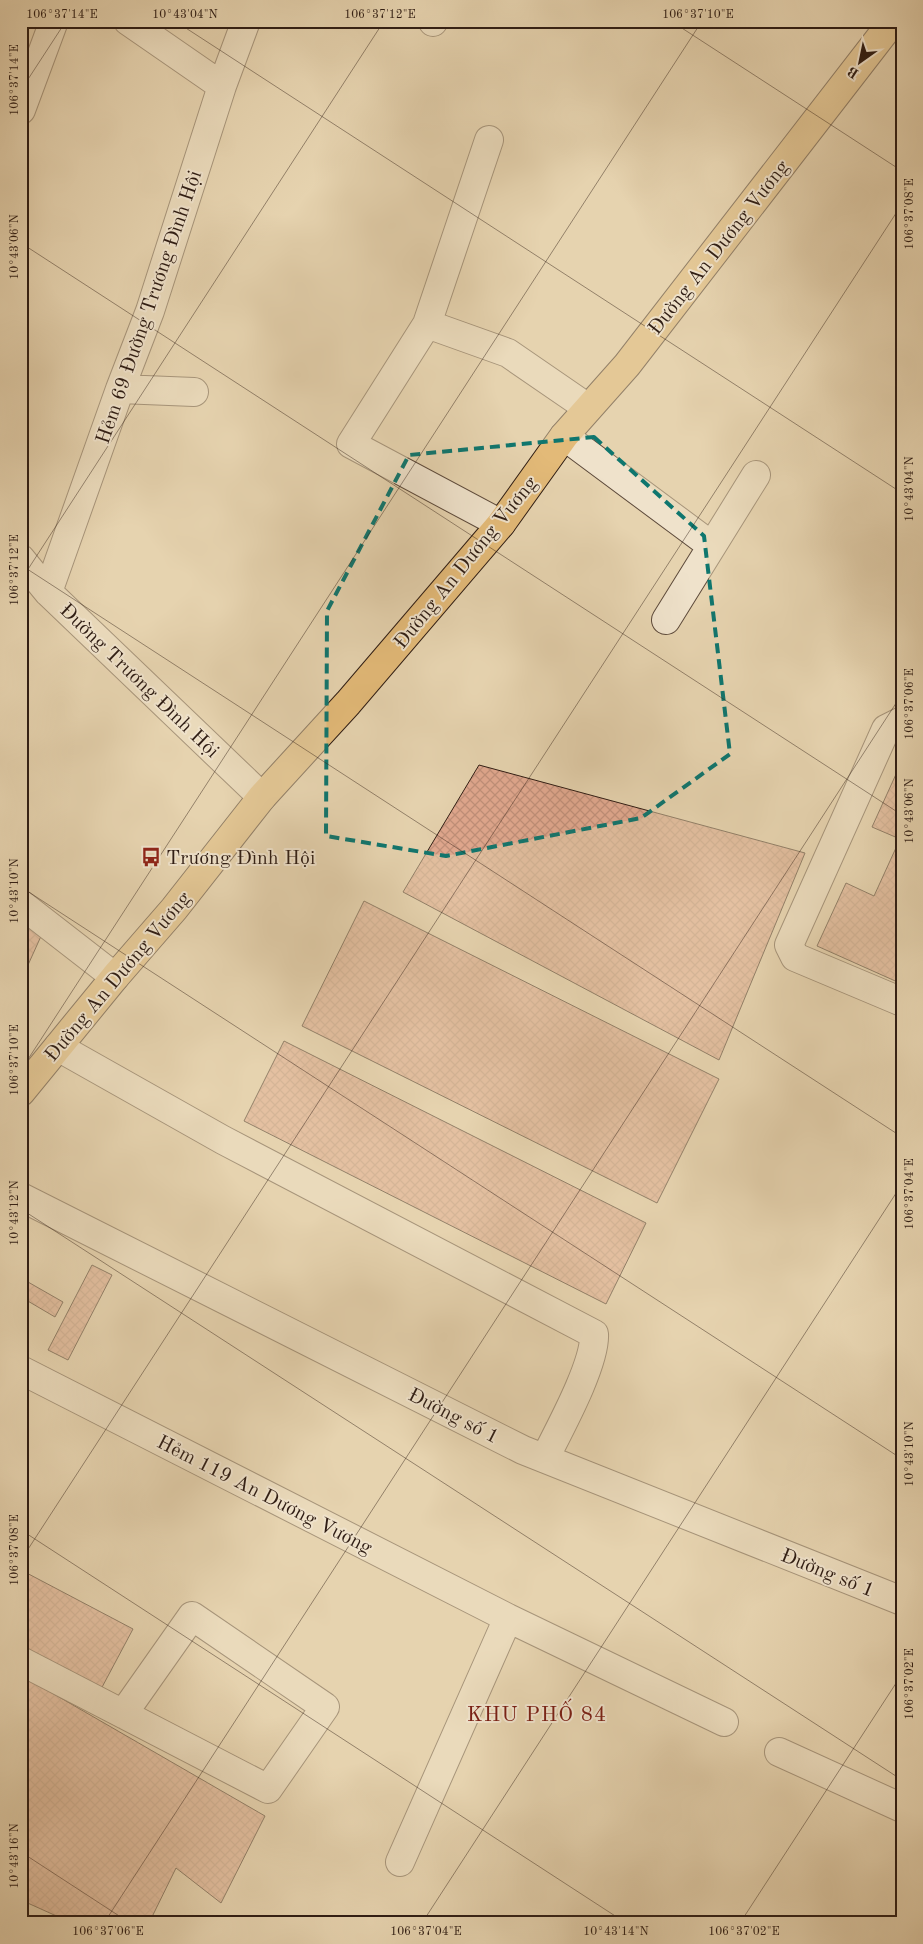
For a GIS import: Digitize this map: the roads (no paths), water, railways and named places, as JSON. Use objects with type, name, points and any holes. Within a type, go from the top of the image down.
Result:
[{"type":"main road","name":"Đường An Dương Vương","points":[[21,1092],[174,908],[262,797],[348,703],[501,524],[564,436],[627,365],[893,21]]},
{"type":"street","points":[[21,110],[54,21]]},
{"type":"street","points":[[128,21],[222,86]]},
{"type":"street","name":"Hẻm 69 Đường Trương Đình Hội","points":[[48,592],[150,310],[222,86],[246,21]]},
{"type":"street","points":[[489,140],[427,324],[351,444],[501,524]]},
{"type":"street","points":[[427,324],[508,353],[588,408]]},
{"type":"street","points":[[120,389],[194,392]]},
{"type":"street","points":[[564,436],[712,546]]},
{"type":"street","points":[[666,620],[756,475]]},
{"type":"street","name":"Đường Trương Đình Hội","points":[[21,559],[48,592],[262,797]]},
{"type":"street","points":[[902,720],[886,729],[789,945],[795,957],[902,1002]]},
{"type":"street","points":[[21,904],[115,977]]},
{"type":"street","points":[[58,1047],[223,1140],[594,1334],[593,1349],[583,1377],[545,1458]]},
{"type":"street","name":"Đường số 1","points":[[21,1197],[523,1450],[902,1602]]},
{"type":"street","name":"Hẻm 119 An Dương Vương","points":[[21,1370],[508,1618],[724,1722]]},
{"type":"street","points":[[21,1661],[123,1714],[268,1789],[325,1707],[192,1616],[123,1714]]},
{"type":"street","points":[[400,1862],[508,1618]]},
{"type":"street","points":[[779,1752],[902,1808]]},
{"type":"place","name":"Trương Đình Hội","points":[[151,857]]},
{"type":"district","name":"KHU PHỐ 84","points":[[537,1714]]}]
